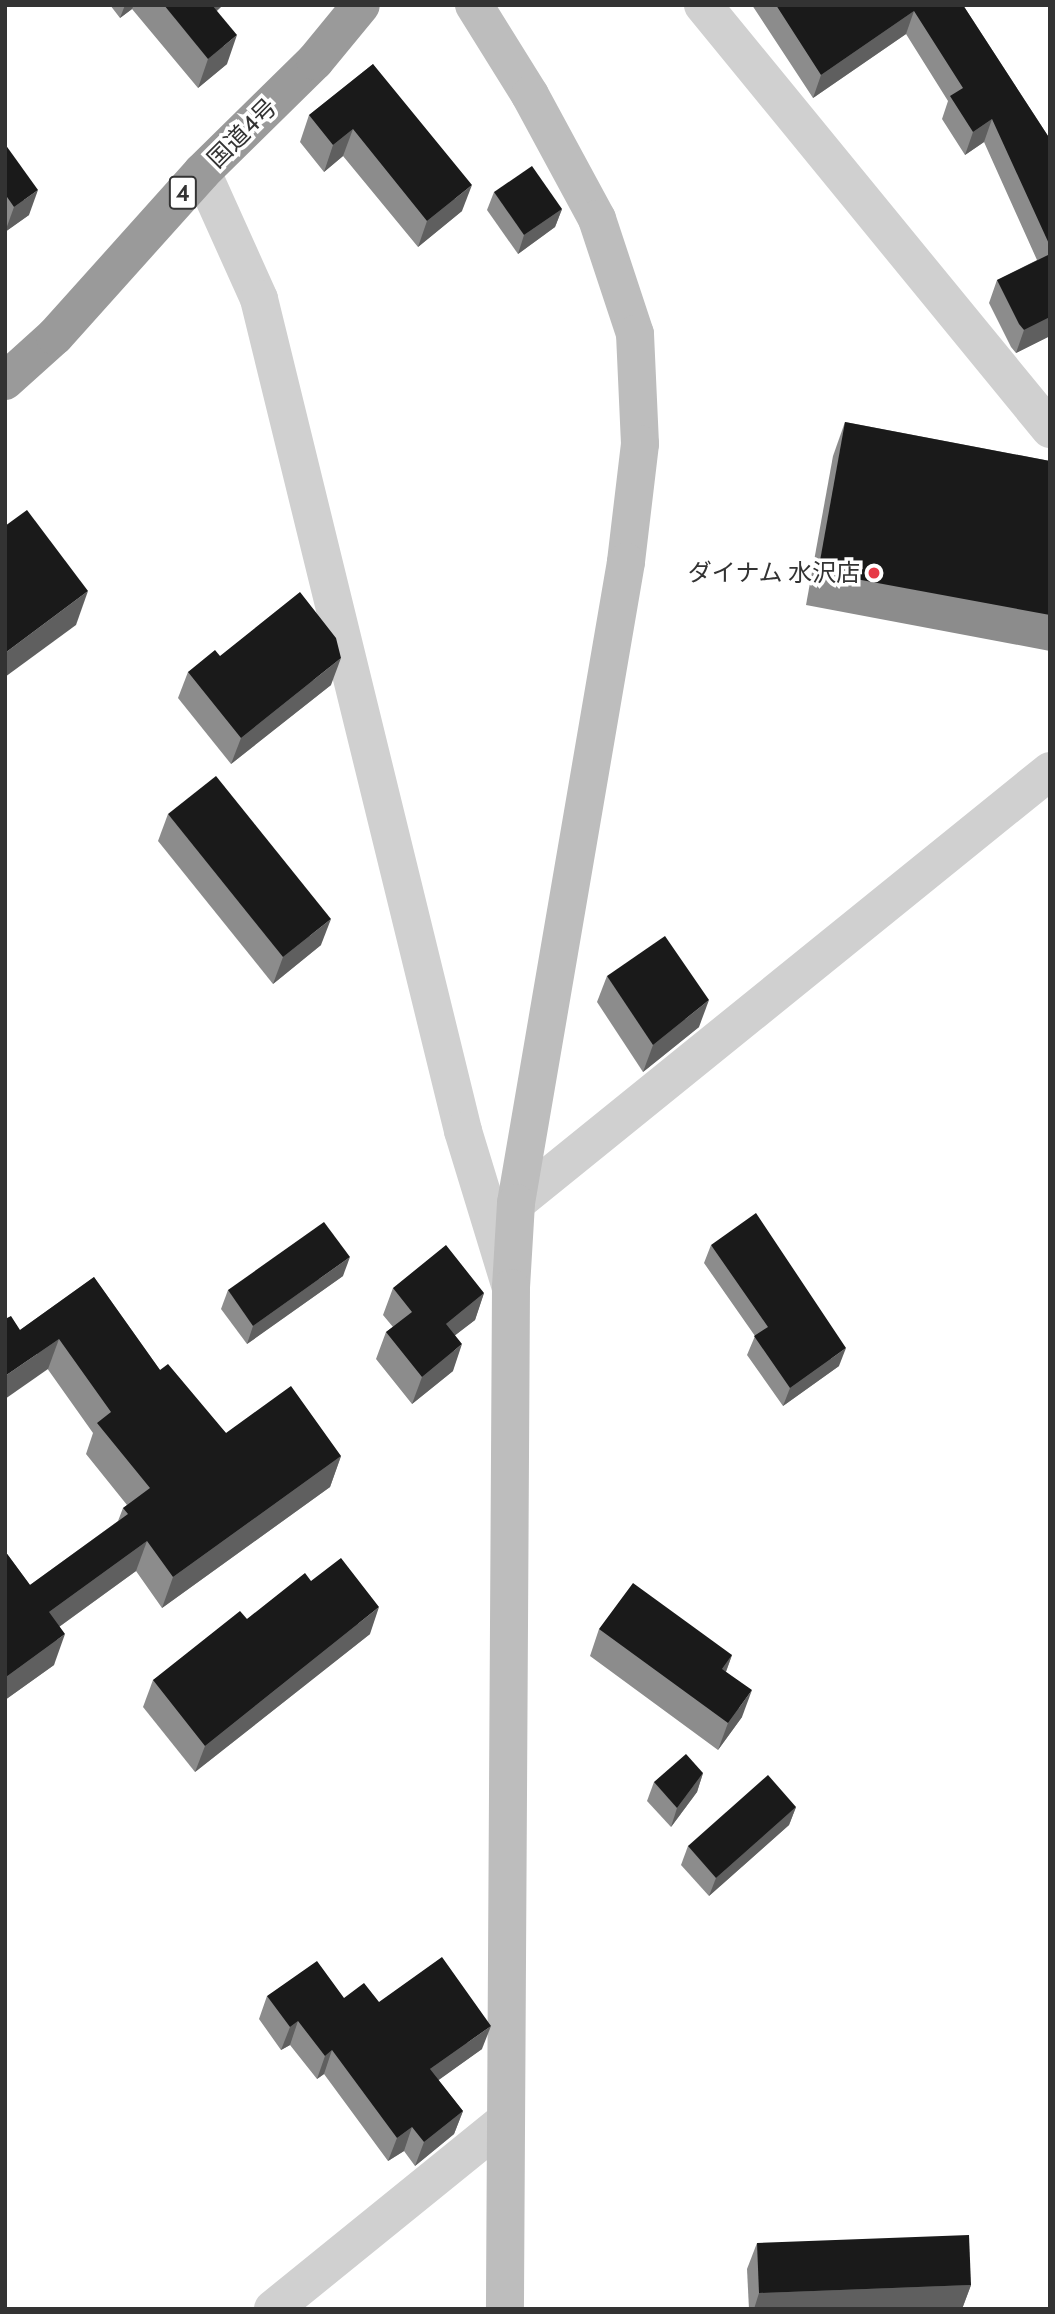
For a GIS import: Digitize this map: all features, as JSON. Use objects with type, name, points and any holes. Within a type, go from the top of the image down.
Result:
[{"type":"highway","name":"国道4号","points":[[5,381],[55,336],[202,172],[315,61],[360,5]]},
{"type":"street","points":[[474,5],[530,95],[597,219],[635,334],[640,444],[626,562],[516,1203],[511,1288],[505,2309]]},
{"type":"street","points":[[703,5],[1050,429]]},
{"type":"street","points":[[202,172],[259,299],[463,1131],[511,1288]]},
{"type":"street","points":[[516,1203],[1050,771]]},
{"type":"street","points":[[273,2309],[505,2121]]},
{"type":"building","points":[[164,5],[212,5],[237,35],[208,59]]},
{"type":"building","points":[[776,5],[963,5],[1050,139],[1050,246],[992,119],[973,132],[950,96],[963,88],[914,11],[821,75]]},
{"type":"building","points":[[373,64],[472,185],[427,221],[353,129],[333,145],[309,115]]},
{"type":"building","points":[[5,144],[38,190],[14,207],[5,194]]},
{"type":"building","points":[[532,166],[562,209],[524,235],[494,192]]},
{"type":"building","points":[[1050,254],[1050,317],[1024,330],[997,280]]},
{"type":"building","points":[[845,422],[1050,461],[1050,615],[818,572]]},
{"type":"building","points":[[27,510],[88,591],[5,653],[5,526]]},
{"type":"building","points":[[300,592],[336,638],[341,658],[241,738],[188,672],[215,650],[220,656]]},
{"type":"building","points":[[216,776],[331,919],[283,957],[168,814]]},
{"type":"building","points":[[665,936],[709,1000],[653,1045],[607,976]]},
{"type":"building","points":[[756,1213],[846,1348],[790,1388],[754,1336],[768,1327],[711,1245]]},
{"type":"building","points":[[324,1222],[350,1257],[253,1326],[228,1290]]},
{"type":"building","points":[[446,1245],[484,1293],[446,1324],[462,1344],[422,1377],[386,1332],[412,1312],[393,1288]]},
{"type":"building","points":[[94,1277],[160,1370],[168,1364],[226,1433],[291,1386],[341,1456],[173,1577],[147,1541],[49,1612],[65,1634],[6,1677],[5,1551],[30,1585],[128,1514],[123,1508],[150,1488],[97,1423],[111,1412],[59,1339],[5,1376],[5,1319],[11,1316],[20,1330]]},
{"type":"building","points":[[341,1558],[379,1607],[205,1746],[153,1680],[240,1611],[247,1619],[305,1573],[311,1581]]},
{"type":"building","points":[[633,1583],[732,1655],[722,1669],[752,1690],[728,1723],[599,1629]]},
{"type":"building","points":[[686,1754],[703,1773],[677,1808],[654,1782]]},
{"type":"building","points":[[768,1775],[796,1807],[716,1878],[688,1846]]},
{"type":"building","points":[[442,1957],[491,2026],[430,2069],[463,2111],[424,2142],[412,2127],[397,2138],[332,2050],[325,2056],[298,2021],[290,2027],[267,1996],[317,1961],[344,1998],[364,1983],[379,2002]]},
{"type":"building","points":[[969,2235],[971,2285],[759,2293],[757,2243]]},
{"type":"place","name":"ダイナム 水沢店","points":[[874,573]]}]
